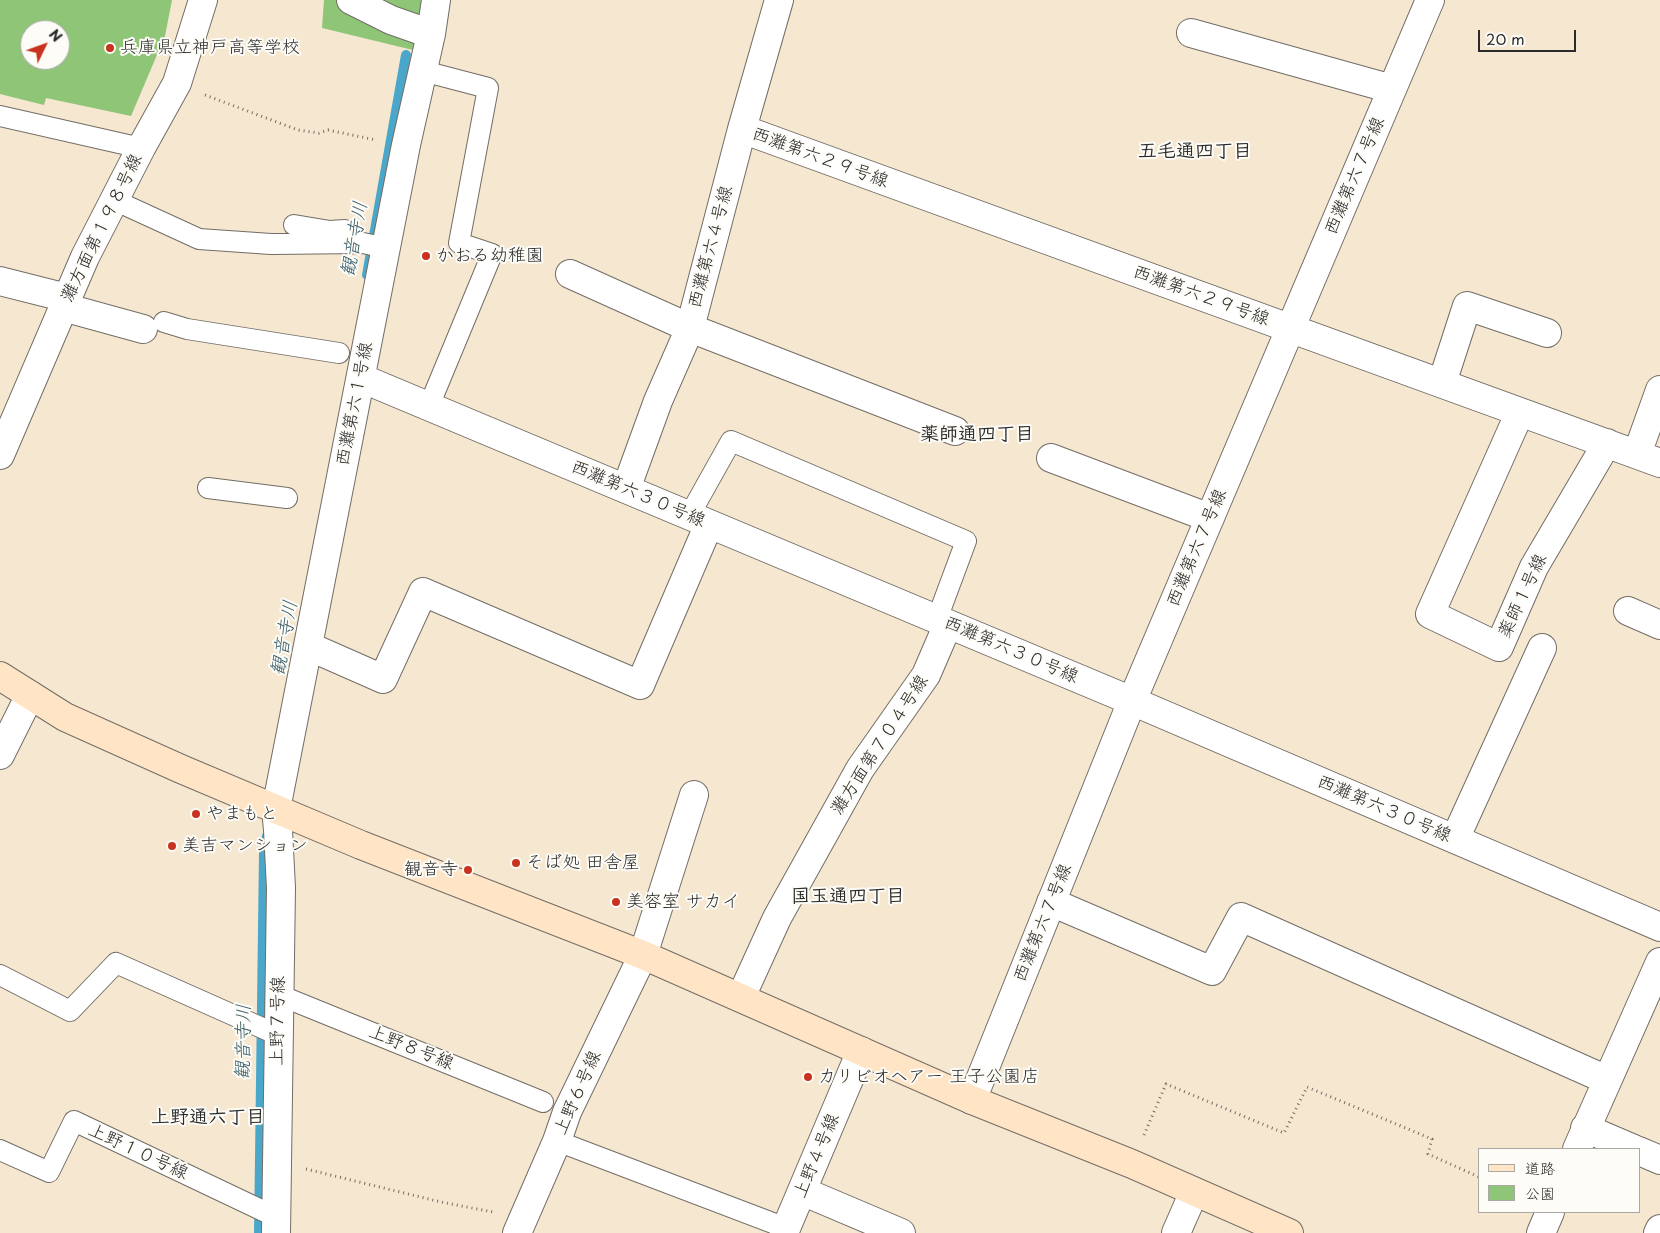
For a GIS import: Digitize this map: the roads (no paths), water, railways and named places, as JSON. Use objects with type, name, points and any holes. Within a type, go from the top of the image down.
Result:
[{"type":"street","name":"灘方面第１９８号線","points":[[0,455],[85,257],[176,83],[203,0]]},
{"type":"street","points":[[351,0],[391,20],[431,34]]},
{"type":"street","name":"西灘第六１号線","points":[[276,809],[361,378],[377,241],[406,145],[431,34],[436,0]]},
{"type":"street","name":"西灘第六４号線","points":[[626,488],[658,401],[690,328],[742,129],[779,0]]},
{"type":"street","name":"西灘第六７号線","points":[[972,1100],[1132,701],[1430,0]]},
{"type":"street","points":[[1191,32],[1392,89]]},
{"type":"street","name":"西灘第六２９号線","points":[[742,129],[1648,458]]},
{"type":"street","points":[[570,274],[690,328],[955,432]]},
{"type":"street","points":[[0,282],[154,326]]},
{"type":"street","points":[[1442,383],[1467,306],[1547,333]]},
{"type":"street","name":"西灘第六３０号線","points":[[361,378],[1132,701],[1660,927]]},
{"type":"street","points":[[1648,458],[1660,390]]},
{"type":"street","name":"薬師１号線","points":[[1520,412],[1430,614],[1499,647],[1534,567],[1607,443]]},
{"type":"street","points":[[1051,458],[1210,518]]},
{"type":"street","points":[[308,646],[383,679],[423,592],[640,686],[699,520]]},
{"type":"street","points":[[1628,611],[1660,624]]},
{"type":"street","name":"灘方面第７０４号線","points":[[741,997],[777,918],[860,769],[926,675],[943,622]]},
{"type":"street","points":[[1454,839],[1542,648]]},
{"type":"street","points":[[0,676],[65,717],[276,809],[362,845],[643,955],[972,1100],[1132,1164],[1289,1233]]},
{"type":"street","points":[[0,755],[30,695]]},
{"type":"street","name":"上野６号線","points":[[521,1225],[557,1141],[567,1112],[643,955],[694,796]]},
{"type":"street","name":"上野７号線","points":[[275,1222],[280,888],[276,809]]},
{"type":"street","points":[[1051,902],[1212,972],[1241,917],[1607,1080]]},
{"type":"street","points":[[1629,1148],[1581,1139],[1660,962]]},
{"type":"street","name":"上野４号線","points":[[785,1231],[861,1051]]},
{"type":"street","points":[[1640,1151],[1660,1160]]},
{"type":"street","points":[[802,1191],[902,1233]]},
{"type":"street","points":[[1176,1233],[1194,1192]]},
{"type":"street","points":[[1541,1233],[1550,1213]]},
{"type":"street","points":[[1658,1233],[1660,1229]]},
{"type":"lane","points":[[423,71],[488,88],[459,243],[492,254],[428,406]]},
{"type":"lane","points":[[0,116],[141,148]]},
{"type":"lane","points":[[114,200],[199,239],[271,244],[377,241]]},
{"type":"lane","points":[[294,225],[377,241]]},
{"type":"lane","points":[[154,326],[187,328],[339,352]]},
{"type":"lane","points":[[699,520],[731,441],[966,541],[943,622]]},
{"type":"lane","points":[[208,488],[287,498]]},
{"type":"lane","points":[[0,975],[70,1011],[116,963],[277,1034]]},
{"type":"lane","name":"上野８号線","points":[[279,994],[543,1102]]},
{"type":"lane","name":"上野１０号線","points":[[0,1150],[49,1172],[74,1122],[238,1200],[275,1222]]},
{"type":"lane","points":[[557,1141],[785,1231]]},
{"type":"waterway","name":"観音寺川","points":[[367,275],[406,55]]},
{"type":"waterway","name":"観音寺川","points":[[259,1233],[264,853],[267,836]]},
{"type":"place","name":"兵庫県立神戸高等学校","points":[[110,48]]},
{"type":"place","name":"かおる幼稚園","points":[[426,256]]},
{"type":"place","name":"やまもと","points":[[196,814]]},
{"type":"place","name":"美吉マンション","points":[[172,846]]},
{"type":"place","name":"そば処 田舎屋","points":[[516,863]]},
{"type":"place","name":"観音寺","points":[[468,870]]},
{"type":"place","name":"美容室 サカイ","points":[[616,902]]},
{"type":"place","name":"カリビオヘアー 王子公園店","points":[[808,1077]]},
{"type":"district","name":"五毛通四丁目","points":[[1195,152]]},
{"type":"district","name":"薬師通四丁目","points":[[977,435]]},
{"type":"district","name":"国玉通四丁目","points":[[848,897]]},
{"type":"district","name":"上野通六丁目","points":[[208,1118]]}]
